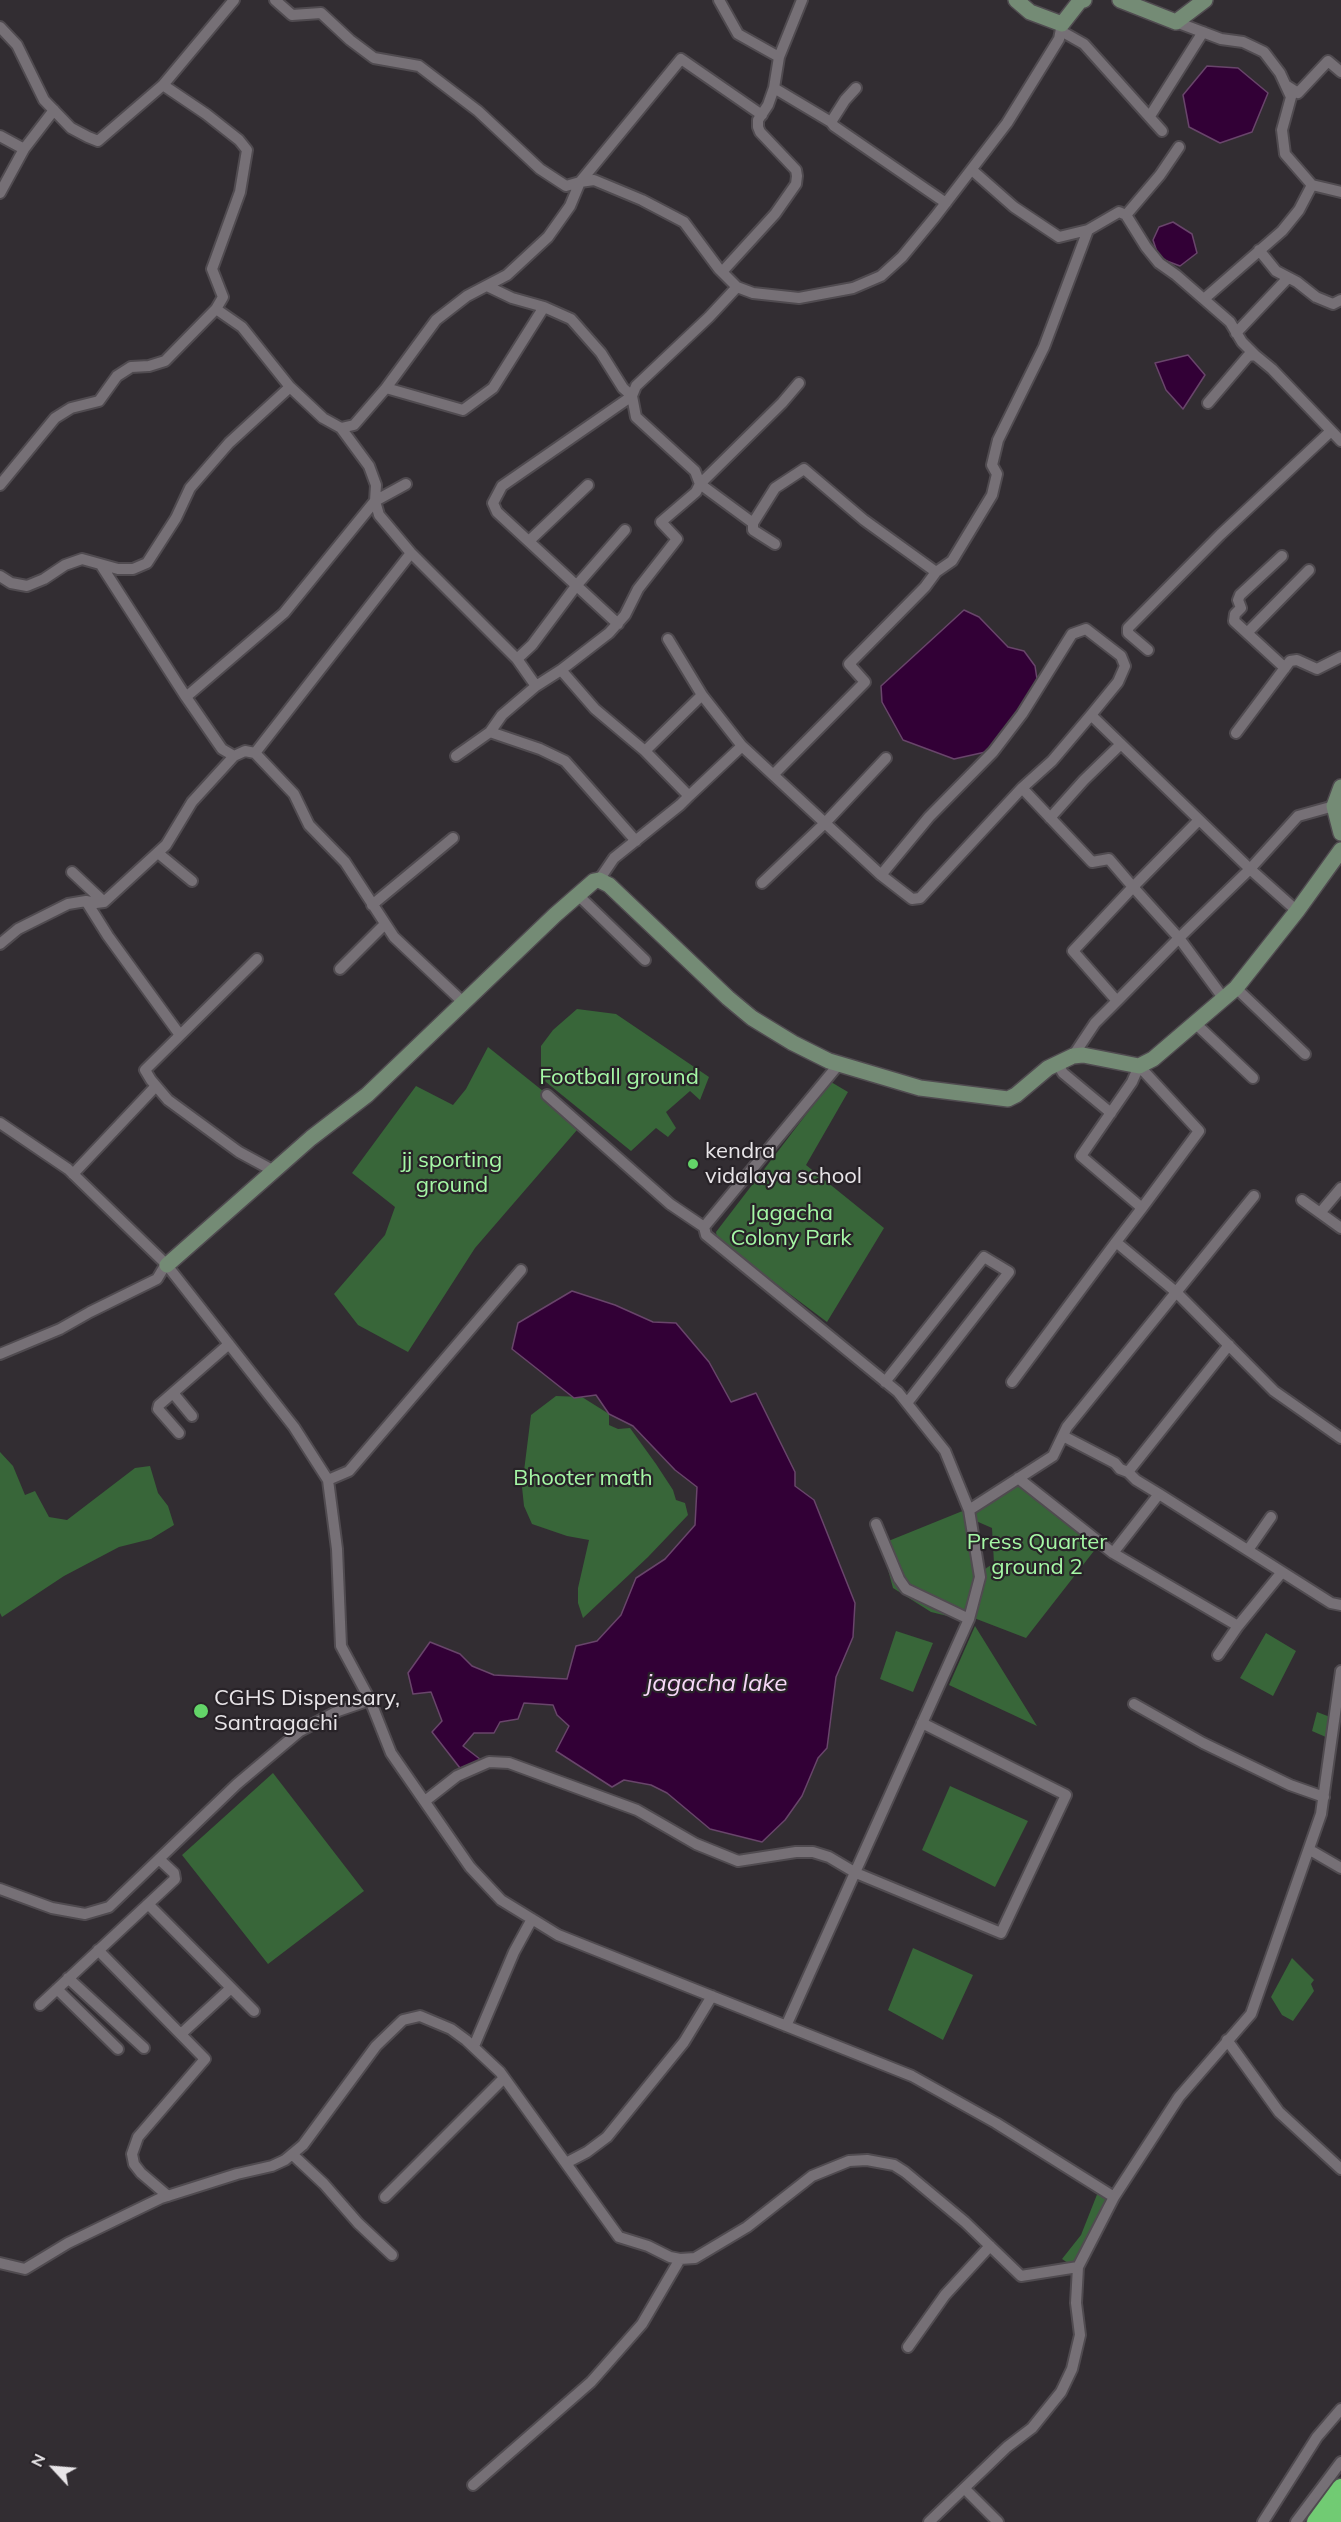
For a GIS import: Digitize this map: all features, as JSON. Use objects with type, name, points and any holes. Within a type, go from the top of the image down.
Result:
[{"type":"highway","points":[[1316,2522],[1341,2488]]},
{"type":"highway","points":[[1333,2522],[1341,2512]]},
{"type":"main road","points":[[1016,0],[1030,12],[1061,28],[1081,0]]},
{"type":"main road","points":[[1120,0],[1176,22],[1205,0]]},
{"type":"main road","points":[[1341,787],[1334,806],[1341,833]]},
{"type":"main road","points":[[166,1265],[311,1138],[367,1095],[577,894],[590,883],[598,880],[609,885],[728,998],[752,1018],[793,1043],[839,1064],[920,1088],[1008,1100],[1056,1063],[1073,1056],[1083,1055],[1139,1066],[1154,1059],[1236,988],[1297,911],[1341,850]]},
{"type":"street","points":[[0,27],[17,45],[44,100],[71,128],[98,141],[163,85],[234,0]]},
{"type":"street","points":[[275,0],[292,15],[321,13],[350,40],[374,58],[419,66],[478,111],[540,169],[566,186],[594,180],[642,200],[684,222],[722,272],[737,287],[753,293],[799,298],[853,288],[881,276],[902,257],[972,170],[1027,93],[1059,39],[1061,28],[1084,44],[1162,131]]},
{"type":"street","points":[[719,0],[738,34],[779,57]]},
{"type":"street","points":[[722,272],[775,214],[796,184],[796,170],[760,132],[758,120],[768,105],[774,88],[779,57],[802,0]]},
{"type":"street","points":[[1176,22],[1203,32],[1243,42],[1264,52],[1287,86],[1291,97],[1282,130],[1285,154],[1312,184],[1341,192]]},
{"type":"street","points":[[1150,116],[1203,32]]},
{"type":"street","points":[[341,428],[354,425],[387,388],[436,320],[466,296],[507,275],[548,237],[570,206],[580,182],[681,59],[762,115]]},
{"type":"street","points":[[1287,86],[1298,93],[1328,61],[1341,72]]},
{"type":"street","points":[[0,485],[55,418],[71,408],[99,401],[117,376],[131,367],[149,366],[165,361],[216,309],[223,297],[212,268],[240,192],[247,150],[239,140],[206,114],[163,85]]},
{"type":"street","points":[[774,88],[831,122],[946,203]]},
{"type":"street","points":[[831,122],[856,88]]},
{"type":"street","points":[[0,193],[24,149],[54,110]]},
{"type":"street","points":[[0,136],[24,149]]},
{"type":"street","points":[[1126,215],[1160,175],[1179,147]]},
{"type":"street","points":[[972,170],[1014,207],[1059,237],[1088,231],[1119,213],[1126,215],[1159,263],[1230,322],[1242,342],[1272,369],[1341,441]]},
{"type":"street","points":[[1204,299],[1282,231],[1299,210],[1312,184]]},
{"type":"street","points":[[773,775],[865,682],[849,664],[925,587],[936,572],[951,561],[992,495],[997,474],[992,465],[999,440],[1044,347],[1088,231]]},
{"type":"street","points":[[1259,250],[1276,271],[1287,279],[1297,282],[1316,297],[1332,304],[1341,300]]},
{"type":"street","points":[[1236,333],[1287,279]]},
{"type":"street","points":[[487,286],[512,298],[544,307],[571,319],[601,353],[623,388],[632,396]]},
{"type":"street","points":[[737,287],[710,318],[636,386],[632,396],[636,417],[695,471],[700,484],[753,522]]},
{"type":"street","points":[[387,388],[463,410],[493,388],[544,307]]},
{"type":"street","points":[[216,309],[242,327],[290,387],[323,418],[341,428],[369,466],[376,485],[375,501],[379,515],[411,553],[517,659],[536,686]]},
{"type":"street","points":[[1208,403],[1248,356],[1255,355]]},
{"type":"street","points":[[456,756],[490,732],[502,715],[536,686],[587,652],[618,624],[638,589],[677,539],[662,522],[696,492],[700,484],[782,403],[799,383]]},
{"type":"street","points":[[0,576],[11,583],[27,586],[44,579],[65,565],[82,559],[101,565],[133,570],[147,563],[165,537],[190,488],[229,443],[290,387]]},
{"type":"street","points":[[618,624],[497,512],[494,503],[502,486],[632,396]]},
{"type":"street","points":[[1148,650],[1128,633],[1128,628],[1331,430]]},
{"type":"street","points":[[775,544],[753,530],[753,522],[775,488],[804,469],[864,520],[936,572]]},
{"type":"street","points":[[186,698],[284,613],[375,501],[406,484]]},
{"type":"street","points":[[529,541],[588,484]]},
{"type":"street","points":[[517,659],[532,645],[576,586],[625,530]]},
{"type":"street","points":[[255,753],[411,553]]},
{"type":"street","points":[[1282,556],[1240,595],[1238,600],[1240,608],[1235,614],[1234,621],[1285,668]]},
{"type":"street","points":[[101,565],[186,698],[222,749],[234,756]]},
{"type":"street","points":[[1247,633],[1309,570]]},
{"type":"street","points":[[668,639],[702,695],[742,746],[881,875],[912,899],[920,898],[1023,788],[1052,761],[1118,682],[1125,666],[1121,656],[1086,628],[1072,634],[1022,714],[993,752],[929,818],[881,875]]},
{"type":"street","points":[[1236,733],[1290,661],[1297,660],[1317,669],[1341,657]]},
{"type":"street","points":[[561,670],[596,710],[645,751],[689,796]]},
{"type":"street","points":[[645,751],[702,695]]},
{"type":"street","points":[[1091,715],[1250,869],[1297,911]]},
{"type":"street","points":[[490,732],[540,749],[564,761],[636,841]]},
{"type":"street","points":[[1050,818],[1121,744]]},
{"type":"street","points":[[598,880],[614,858],[689,796],[742,746]]},
{"type":"street","points":[[0,944],[18,929],[68,904],[86,901],[104,902],[166,845],[192,802],[234,756],[245,751],[255,753],[294,794],[309,825],[345,862],[394,937],[464,1003]]},
{"type":"street","points":[[762,883],[825,823],[886,758]]},
{"type":"street","points":[[1023,788],[1092,862],[1109,859],[1179,938],[1224,999]]},
{"type":"street","points":[[1073,1056],[1095,1023],[1250,869],[1298,816],[1334,806]]},
{"type":"street","points":[[1117,1000],[1073,951],[1199,820]]},
{"type":"street","points":[[372,905],[453,838]]},
{"type":"street","points":[[158,853],[192,881]]},
{"type":"street","points":[[72,872],[104,902]]},
{"type":"street","points":[[577,894],[645,960]]},
{"type":"street","points":[[86,901],[108,936],[180,1035]]},
{"type":"street","points":[[339,969],[385,924]]},
{"type":"street","points":[[257,959],[145,1070],[168,1100],[239,1152],[274,1171]]},
{"type":"street","points":[[1236,988],[1305,1054]]},
{"type":"street","points":[[1196,1024],[1253,1078]]},
{"type":"street","points":[[1056,1063],[1063,1073],[1111,1113]]},
{"type":"street","points":[[704,1227],[839,1064]]},
{"type":"street","points":[[1011,1382],[1142,1208],[1199,1131],[1139,1066],[1132,1082],[1081,1156],[1142,1208]]},
{"type":"street","points":[[73,1174],[156,1086]]},
{"type":"street","points":[[546,1095],[670,1204],[704,1227],[706,1235],[885,1382],[907,1403],[945,1451],[969,1510],[980,1577],[969,1619],[786,2026]]},
{"type":"street","points":[[0,1123],[73,1174],[166,1265],[294,1427],[328,1480],[337,1549],[341,1646],[370,1700],[392,1753],[470,1867],[501,1900],[558,1935],[912,2076],[996,2123],[1114,2197]]},
{"type":"street","points":[[1320,1213],[1341,1188]]},
{"type":"street","points":[[969,1510],[1053,1456],[1067,1427],[1254,1196]]},
{"type":"street","points":[[1302,1200],[1341,1228]]},
{"type":"street","points":[[1116,1242],[1176,1293],[1274,1391],[1341,1438]]},
{"type":"street","points":[[885,1382],[984,1257],[1009,1272],[907,1403]]},
{"type":"street","points":[[0,1354],[60,1329],[157,1279],[166,1265]]},
{"type":"street","points":[[328,1480],[349,1471],[521,1270]]},
{"type":"street","points":[[179,1433],[158,1409],[229,1344]]},
{"type":"street","points":[[1128,1472],[1229,1345]]},
{"type":"street","points":[[173,1393],[192,1416]]},
{"type":"street","points":[[1063,1436],[1128,1472],[1331,1603],[1341,1605]]},
{"type":"street","points":[[1018,1478],[1113,1553],[1238,1626]]},
{"type":"street","points":[[1113,1553],[1159,1494]]},
{"type":"street","points":[[1248,1550],[1271,1517]]},
{"type":"street","points":[[876,1524],[899,1579],[906,1589],[969,1619]]},
{"type":"street","points":[[1218,1655],[1238,1626],[1282,1572]]},
{"type":"street","points":[[929,2522],[1007,2447],[1032,2428],[1061,2392],[1072,2369],[1080,2335],[1076,2303],[1078,2267],[1114,2197],[1179,2097],[1251,2014],[1321,1814],[1341,1671]]},
{"type":"street","points":[[0,1889],[52,1908],[85,1914],[109,1906],[237,1784],[300,1731],[339,1711],[370,1700]]},
{"type":"street","points":[[1134,1704],[1290,1785],[1324,1797]]},
{"type":"street","points":[[425,1801],[457,1776],[489,1762],[509,1763],[637,1810],[696,1844],[738,1862],[796,1851],[813,1852],[829,1857],[856,1873],[1001,1933],[1066,1795],[922,1723]]},
{"type":"street","points":[[1310,1850],[1341,1868]]},
{"type":"street","points":[[40,2005],[175,1879],[174,1873],[159,1858]]},
{"type":"street","points":[[148,1904],[254,2011]]},
{"type":"street","points":[[474,2046],[514,1952],[532,1919]]},
{"type":"street","points":[[98,1950],[205,2059],[138,2137],[132,2154],[134,2164],[141,2173],[168,2196]]},
{"type":"street","points":[[68,1978],[144,2048]]},
{"type":"street","points":[[181,2034],[231,1988]]},
{"type":"street","points":[[57,1989],[118,2049]]},
{"type":"street","points":[[566,2163],[587,2152],[607,2137],[684,2042],[712,1996]]},
{"type":"street","points":[[0,2263],[25,2269],[68,2243],[168,2196],[237,2174],[272,2166],[293,2155],[303,2145],[376,2046],[403,2020],[413,2016],[428,2018],[451,2029],[474,2046],[504,2078],[619,2237],[680,2259],[695,2258],[747,2227],[786,2195],[819,2173],[849,2161],[867,2160],[894,2165],[905,2172],[965,2222],[1022,2276],[1078,2267]]},
{"type":"street","points":[[1227,2040],[1280,2112],[1341,2169]]},
{"type":"street","points":[[385,2197],[504,2078]]},
{"type":"street","points":[[293,2155],[392,2255]]},
{"type":"street","points":[[908,2347],[945,2295],[990,2246]]},
{"type":"street","points":[[473,2485],[591,2382],[642,2324],[680,2259]]},
{"type":"street","points":[[1263,2522],[1317,2437],[1341,2409]]},
{"type":"street","points":[[1296,2522],[1341,2462]]},
{"type":"street","points":[[965,2489],[998,2522]]},
{"type":"green space","name":"Football ground","points":[[577,1009],[616,1014],[709,1077],[700,1100],[690,1091],[666,1112],[676,1128],[668,1137],[656,1128],[631,1151],[541,1078],[541,1046],[553,1030]]},
{"type":"green space","name":"jj sporting ground","points":[[488,1047],[583,1123],[475,1248],[408,1352],[358,1325],[334,1294],[385,1235],[395,1207],[352,1173],[416,1086],[453,1105],[466,1089]]},
{"type":"green space","name":"Jagacha Colony Park","points":[[831,1082],[848,1092],[806,1165],[884,1228],[827,1322],[718,1243],[716,1232]]},
{"type":"green space","name":"Bhooter math","points":[[556,1396],[582,1397],[609,1414],[609,1425],[618,1429],[630,1428],[673,1490],[676,1500],[685,1503],[688,1515],[648,1557],[583,1618],[578,1603],[578,1588],[589,1540],[567,1536],[532,1524],[524,1506],[522,1487],[531,1415]]},
{"type":"green space","points":[[0,1452],[13,1466],[25,1495],[35,1491],[49,1517],[67,1520],[135,1468],[150,1466],[158,1493],[168,1506],[174,1525],[151,1539],[119,1547],[64,1576],[2,1617],[0,1613]]},
{"type":"green space","name":"Press Quarter ground 2","points":[[1019,1484],[1097,1547],[1026,1638],[974,1618],[985,1569],[994,1563],[992,1528],[976,1521],[974,1512]]},
{"type":"green space","points":[[965,1510],[976,1579],[964,1620],[931,1612],[893,1588],[881,1544]]},
{"type":"green space","points":[[975,1626],[1037,1726],[949,1685]]},
{"type":"green space","points":[[896,1631],[933,1643],[913,1692],[880,1679]]},
{"type":"green space","points":[[1266,1633],[1296,1651],[1273,1696],[1240,1678]]},
{"type":"green space","points":[[1317,1712],[1338,1720],[1335,1741],[1312,1731]]},
{"type":"green space","points":[[273,1773],[364,1891],[268,1964],[182,1855]]},
{"type":"green space","points":[[950,1786],[1028,1821],[995,1887],[922,1850]]},
{"type":"green space","points":[[913,1948],[973,1975],[943,2040],[888,2010]]},
{"type":"green space","points":[[1292,1958],[1314,1980],[1311,1984],[1314,1991],[1293,2021],[1282,2015],[1271,1997]]},
{"type":"green space","points":[[1098,2192],[1113,2197],[1080,2260],[1068,2263],[1062,2259],[1081,2235]]},
{"type":"water","points":[[1207,66],[1238,68],[1268,93],[1252,132],[1220,143],[1189,127],[1183,95]]},
{"type":"water","points":[[1173,222],[1192,234],[1197,253],[1180,266],[1159,258],[1153,240],[1159,227]]},
{"type":"water","points":[[1188,355],[1205,375],[1183,409],[1166,390],[1155,363]]},
{"type":"water","points":[[964,610],[979,617],[1008,647],[1024,651],[1035,666],[1037,679],[1019,715],[990,751],[954,759],[903,740],[882,702],[881,686]]},
{"type":"water","name":"jagacha lake","points":[[572,1291],[615,1305],[653,1322],[676,1323],[709,1362],[731,1402],[756,1393],[795,1472],[795,1486],[814,1500],[855,1603],[853,1637],[836,1677],[827,1748],[818,1758],[802,1796],[785,1820],[762,1842],[710,1829],[667,1793],[651,1785],[624,1780],[612,1787],[556,1751],[569,1726],[557,1715],[553,1705],[524,1703],[518,1719],[500,1722],[494,1733],[474,1733],[463,1746],[485,1763],[460,1768],[432,1732],[442,1721],[431,1692],[413,1694],[408,1673],[430,1642],[460,1654],[472,1666],[494,1675],[567,1679],[576,1646],[597,1641],[621,1615],[636,1578],[665,1559],[695,1525],[697,1487],[675,1470],[633,1426],[609,1414],[596,1395],[574,1398],[512,1349],[518,1323]]},
{"type":"place","name":"kendra vidalaya school","points":[[693,1164]]},
{"type":"place","name":"CGHS Dispensary, Santragachi","points":[[201,1711]]}]
